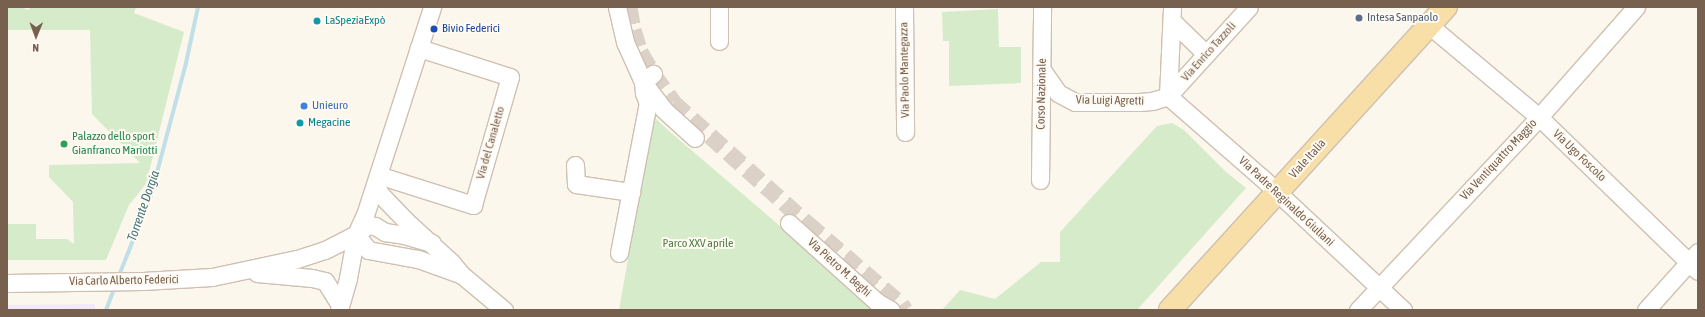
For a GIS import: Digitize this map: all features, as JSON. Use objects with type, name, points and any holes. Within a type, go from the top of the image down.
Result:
[{"type":"main road","name":"Viale Italia","points":[[1170,310],[1446,7]]},
{"type":"street","points":[[339,307],[348,278],[356,234],[365,215],[432,7]]},
{"type":"street","points":[[617,7],[625,42],[648,78],[663,109],[695,138]]},
{"type":"street","points":[[719,7],[719,41]]},
{"type":"street","name":"Via Paolo Mantegazza","points":[[904,7],[905,132]]},
{"type":"street","name":"Corso Nazionale","points":[[1040,180],[1042,7]]},
{"type":"street","name":"Via Enrico Tazzoli","points":[[1168,96],[1249,7]]},
{"type":"street","name":"Via Ventiquattro Maggio","points":[[1358,310],[1539,117],[1636,7]]},
{"type":"street","points":[[1172,14],[1206,54]]},
{"type":"street","points":[[1168,96],[1172,14]]},
{"type":"street","name":"Via Ugo Foscolo","points":[[1436,31],[1539,117],[1695,262]]},
{"type":"street","name":"Via del Canaletto","points":[[376,180],[474,205],[510,77],[419,48]]},
{"type":"street","name":"Via Luigi Agretti","points":[[1042,70],[1058,93],[1075,102],[1145,101],[1168,96]]},
{"type":"street","points":[[619,253],[648,103],[644,93],[648,78]]},
{"type":"street","name":"Via Padre Reginaldo Giuliani","points":[[1168,96],[1278,193],[1403,310]]},
{"type":"street","points":[[575,165],[576,184],[631,192]]},
{"type":"street","points":[[376,180],[381,195],[393,208],[432,243],[462,275],[504,310]]},
{"type":"street","name":"Via Pietro M. Beghi","points":[[789,223],[877,302],[891,310]]},
{"type":"street","name":"Via Carlo Alberto Federici","points":[[7,283],[143,281],[212,277],[297,259],[325,250],[356,234],[368,225],[375,226],[385,232],[404,235],[432,243]]},
{"type":"street","points":[[356,234],[368,250],[418,258],[462,275]]},
{"type":"street","points":[[1646,310],[1695,262]]},
{"type":"street","name":"Via Carlo Alberto Federici","points":[[241,272],[312,278],[325,281],[339,307]]},
{"type":"shaded area","points":[[95,304],[95,310],[7,310],[7,305]]},
{"type":"green space","points":[[7,7],[20,7],[29,10],[30,7],[136,7],[134,13],[184,32],[146,184],[129,205],[106,260],[7,260],[7,224],[36,224],[36,239],[67,239],[74,244],[73,202],[49,177],[49,165],[140,163],[92,114],[90,30],[7,30]]},
{"type":"green space","points":[[998,9],[999,47],[1021,47],[1021,83],[949,86],[949,41],[943,41],[942,12]]},
{"type":"green space","name":"Parco XXV aprile","points":[[653,116],[669,131],[878,310],[619,310]]},
{"type":"green space","points":[[1172,123],[1184,130],[1225,171],[1246,188],[1137,310],[942,310],[960,290],[995,299],[1041,262],[1060,262],[1060,232],[1157,126]]},
{"type":"waterway","name":"Torrente Dorgia","points":[[118,278],[151,195],[186,63],[198,7]]},
{"type":"waterway","name":"Torrente Dorgia","points":[[106,310],[115,286]]},
{"type":"tunnel","points":[[629,7],[633,30],[640,52],[653,74],[673,102],[807,223],[901,304],[905,310]]},
{"type":"place","name":"Intesa Sanpaolo","points":[[1359,18]]},
{"type":"place","name":"LaSpeziaExpò","points":[[317,21]]},
{"type":"place","name":"Bivio Federici","points":[[434,29]]},
{"type":"place","name":"Unieuro","points":[[304,106]]},
{"type":"place","name":"Megacine","points":[[300,123]]},
{"type":"place","name":"Palazzo dello sport Gianfranco Mariotti","points":[[64,144]]}]
